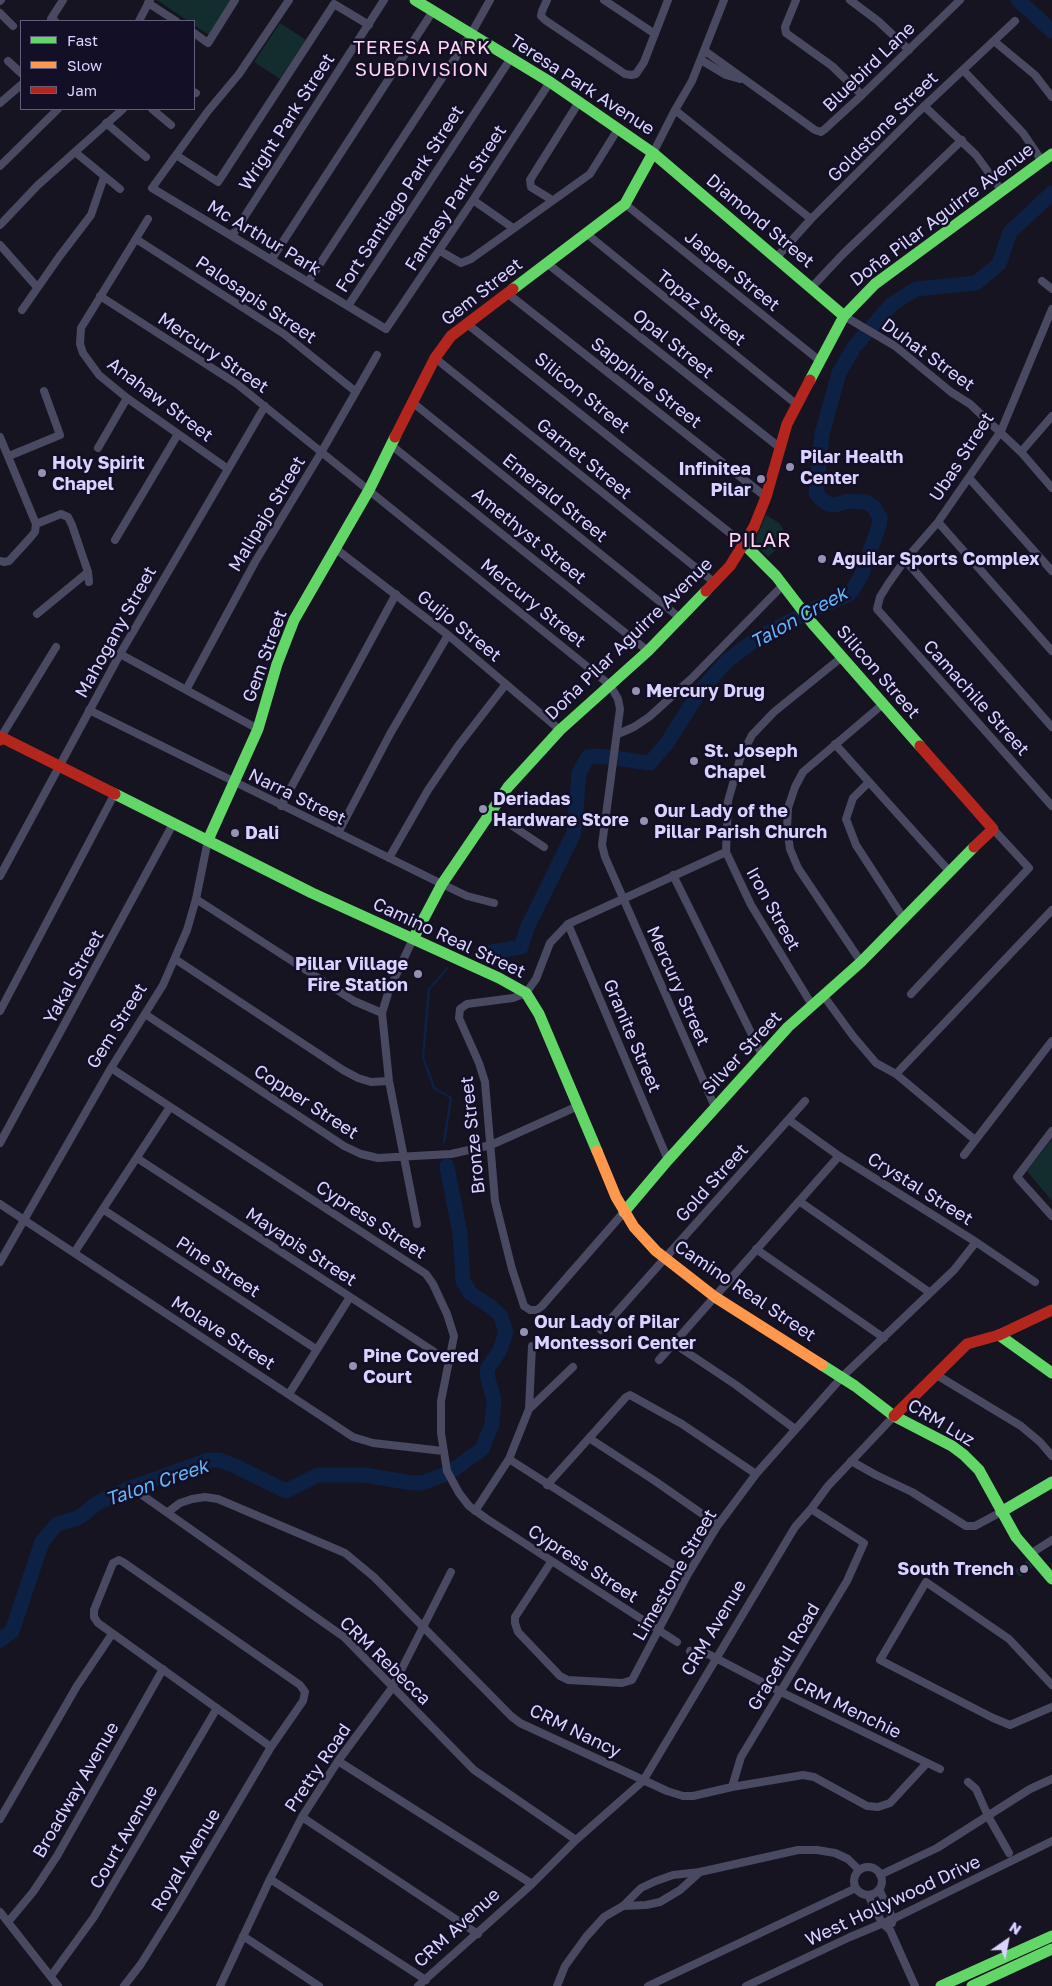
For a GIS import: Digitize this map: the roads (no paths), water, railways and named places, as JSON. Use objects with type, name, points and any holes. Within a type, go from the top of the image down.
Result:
[{"type":"street","points":[[53,20],[51,19],[63,0]]},
{"type":"street","points":[[195,34],[208,43],[235,0]]},
{"type":"street","points":[[289,0],[239,74],[208,111],[176,155],[218,182],[334,4],[369,24]]},
{"type":"street","name":"Wright Park Street","points":[[232,236],[384,0]]},
{"type":"street","name":"Teresa Park Avenue","points":[[415,0],[550,82],[653,153]]},
{"type":"street","points":[[308,282],[470,34],[490,0]]},
{"type":"street","points":[[547,0],[541,16],[625,74],[631,75],[636,74],[644,62],[668,0]]},
{"type":"street","points":[[604,0],[655,34]]},
{"type":"street","name":"Gem Street","points":[[0,1262],[111,1068],[146,1014],[175,959],[187,930],[196,899],[208,840],[235,784],[258,729],[277,664],[294,620],[369,490],[435,358],[452,336],[466,323],[548,264],[625,204],[692,81],[724,0]]},
{"type":"street","points":[[796,0],[785,27],[786,33],[832,66],[862,95]]},
{"type":"street","points":[[850,0],[860,3],[909,50]]},
{"type":"street","name":"Bluebird Lane","points":[[705,51],[815,130],[821,132],[960,0]]},
{"type":"street","points":[[140,20],[149,1],[175,20]]},
{"type":"street","points":[[271,260],[433,11]]},
{"type":"street","points":[[0,13],[13,26]]},
{"type":"street","name":"Goldstone Street","points":[[776,258],[924,106],[1015,20]]},
{"type":"street","points":[[994,41],[1035,76],[1052,96]]},
{"type":"street","name":"Fort Santiago Park Street","points":[[348,306],[511,58]]},
{"type":"street","name":"Bluebird Lane","points":[[701,60],[726,75],[744,80]]},
{"type":"street","points":[[8,62],[20,72]]},
{"type":"street","points":[[963,70],[1023,133],[1042,161]]},
{"type":"street","name":"Fantasy Park Street","points":[[386,329],[440,251],[550,82]]},
{"type":"street","points":[[0,103],[20,86]]},
{"type":"street","points":[[552,200],[532,187],[530,180],[580,102]]},
{"type":"street","points":[[924,106],[962,140],[984,164],[1002,191]]},
{"type":"street","points":[[0,166],[57,110]]},
{"type":"street","points":[[0,225],[38,185],[122,110]]},
{"type":"street","points":[[153,110],[171,125]]},
{"type":"street","points":[[675,110],[812,219]]},
{"type":"street","points":[[106,123],[146,157]]},
{"type":"street","points":[[440,251],[456,262],[466,262],[590,174],[618,129]]},
{"type":"street","points":[[811,288],[843,254],[962,140]]},
{"type":"street","points":[[75,152],[120,189]]},
{"type":"street","name":"Diamond Street","points":[[653,153],[844,316]]},
{"type":"street","name":"Doña Pilar Aguirre Avenue","points":[[417,1224],[389,1081],[382,1013],[396,972],[442,884],[490,811],[525,767],[560,730],[648,651],[730,566],[754,527],[766,497],[779,447],[796,404],[844,316],[875,284],[1052,154]]},
{"type":"street","name":"Mc Arthur Park","points":[[176,155],[152,188],[386,329]]},
{"type":"street","points":[[22,310],[91,215],[104,177]]},
{"type":"street","points":[[473,200],[513,228]]},
{"type":"street","name":"Jasper Street","points":[[625,204],[820,361]]},
{"type":"street","name":"Anahaw Street","points":[[148,219],[82,328],[79,335],[80,344],[89,364],[99,375],[127,398],[228,469]]},
{"type":"street","name":"Topaz Street","points":[[587,234],[796,404]]},
{"type":"street","name":"Palosapis Street","points":[[136,239],[284,334],[355,391]]},
{"type":"street","points":[[0,245],[37,287]]},
{"type":"street","name":"Opal Street","points":[[548,264],[779,447]]},
{"type":"street","points":[[1042,281],[1052,288]]},
{"type":"street","name":"Sapphire Street","points":[[507,293],[766,497]]},
{"type":"street","name":"Mercury Street","points":[[100,296],[237,384],[610,685],[618,699],[620,709],[602,846],[715,1107]]},
{"type":"street","name":"Ubas Street","points":[[877,609],[880,597],[905,560],[938,522],[1000,431],[1052,309]]},
{"type":"street","name":"Duhat Street","points":[[844,316],[892,345],[951,392],[970,404],[1021,452],[1052,488]]},
{"type":"street","name":"Silicon Street","points":[[466,323],[763,562],[842,658],[1029,868],[911,994]]},
{"type":"street","name":"Malipajo Street","points":[[186,690],[255,562],[377,355]]},
{"type":"street","name":"Garnet Street","points":[[435,358],[715,583]]},
{"type":"street","points":[[9,456],[60,435],[44,391]]},
{"type":"street","points":[[98,448],[127,398]]},
{"type":"street","name":"Emerald Street","points":[[412,402],[680,618]]},
{"type":"street","name":"Mahogany Street","points":[[0,876],[120,654],[196,521],[265,406]]},
{"type":"street","points":[[1021,452],[1052,416]]},
{"type":"street","points":[[116,540],[178,434]]},
{"type":"street","points":[[0,437],[36,524],[30,538],[14,556],[4,562],[0,561]]},
{"type":"street","name":"Amethyst Street","points":[[391,444],[648,651]]},
{"type":"street","points":[[969,478],[1052,571]]},
{"type":"street","points":[[36,524],[61,514],[68,517],[88,572],[89,582]]},
{"type":"street","points":[[938,522],[1052,651]]},
{"type":"street","name":"Guijo Street","points":[[336,549],[448,635],[560,730]]},
{"type":"street","points":[[905,560],[1052,727]]},
{"type":"street","points":[[37,614],[88,572]]},
{"type":"street","points":[[618,734],[634,727],[649,717],[691,679],[783,585]]},
{"type":"street","points":[[281,806],[396,594]]},
{"type":"street","name":"Camachile Street","points":[[877,609],[1052,806]]},
{"type":"street","points":[[338,833],[390,734],[448,635]]},
{"type":"street","points":[[0,738],[56,646]]},
{"type":"street","points":[[120,654],[258,729]]},
{"type":"street","name":"Iron Street","points":[[812,1005],[751,905],[726,852],[728,801],[740,759],[752,735],[774,712],[842,658]]},
{"type":"street","points":[[389,858],[428,790],[469,731],[506,684]]},
{"type":"street","points":[[861,962],[798,868],[790,849],[786,828],[788,808],[795,787],[803,772],[883,704]]},
{"type":"street","name":"Narra Street","points":[[89,710],[235,784],[467,896],[494,903]]},
{"type":"street","name":"Camino Real Street","points":[[0,738],[312,893],[499,978],[526,994],[539,1014],[624,1212],[634,1227],[665,1258],[715,1296],[870,1396]]},
{"type":"street","points":[[835,744],[949,871]]},
{"type":"street","points":[[869,782],[852,798],[847,814],[848,825],[856,845],[904,919]]},
{"type":"street","points":[[0,1011],[114,795]]},
{"type":"street","points":[[490,811],[544,847]]},
{"type":"street","name":"Yakal Street","points":[[0,1143],[173,824]]},
{"type":"street","name":"Silver Street","points":[[530,1310],[537,1310],[542,1306],[668,1160],[788,1027],[861,962],[949,871],[993,829]]},
{"type":"street","points":[[526,994],[536,979],[550,943],[568,924],[726,852]]},
{"type":"street","points":[[674,876],[762,1055]]},
{"type":"street","points":[[196,899],[354,1001],[382,1013]]},
{"type":"street","points":[[896,1074],[1052,910]]},
{"type":"street","name":"Granite Street","points":[[568,924],[668,1160]]},
{"type":"street","points":[[175,959],[343,1070],[371,1082],[389,1081]]},
{"type":"street","name":"Bronze Street","points":[[526,994],[513,998],[467,1004],[460,1008],[459,1018],[480,1063],[485,1082],[495,1201],[521,1298],[524,1306],[530,1310]]},
{"type":"street","points":[[823,995],[870,1057],[882,1067],[896,1074],[975,1140]]},
{"type":"street","name":"Copper Street","points":[[146,1014],[344,1146],[361,1154],[378,1158],[452,1154],[491,1145],[578,1106]]},
{"type":"street","points":[[964,1155],[1052,1041]]},
{"type":"street","name":"Cypress Street","points":[[111,1068],[426,1274],[433,1284],[452,1327],[454,1336],[441,1401],[443,1451],[447,1471],[464,1500],[475,1510],[552,1562],[677,1642]]},
{"type":"street","name":"Gold Street","points":[[601,1330],[805,1102]]},
{"type":"street","points":[[74,1253],[170,1107]]},
{"type":"street","name":"Crystal Street","points":[[790,1120],[839,1156],[976,1242],[1035,1282]]},
{"type":"street","points":[[1052,1131],[1017,1177],[1052,1216]]},
{"type":"street","points":[[659,1360],[839,1156]]},
{"type":"street","name":"Mayapis Street","points":[[137,1158],[450,1362]]},
{"type":"street","points":[[799,1201],[929,1292]]},
{"type":"street","name":"Molave Street","points":[[0,1204],[353,1437],[364,1441],[443,1451]]},
{"type":"street","name":"Pine Street","points":[[104,1210],[316,1349]]},
{"type":"street","name":"Limestone Street","points":[[552,1562],[518,1612],[514,1623],[518,1632],[560,1676],[578,1680],[628,1683],[636,1676],[688,1574],[718,1525],[756,1474],[842,1377],[954,1270],[976,1242]]},
{"type":"street","points":[[756,1249],[884,1338]]},
{"type":"street","points":[[288,1394],[350,1297]]},
{"type":"street","name":"CRM Avenue","points":[[418,1986],[478,1934],[576,1840],[643,1781],[795,1527],[851,1461],[935,1374],[967,1344],[999,1335],[1052,1310]]},
{"type":"street","points":[[999,1335],[1052,1373]]},
{"type":"street","points":[[673,1343],[736,1385],[795,1429]]},
{"type":"street","points":[[475,1510],[509,1459],[529,1409],[532,1346]]},
{"type":"street","points":[[529,1409],[573,1366]]},
{"type":"street","points":[[935,1374],[1021,1426],[1040,1442],[1052,1456]]},
{"type":"street","points":[[547,1485],[626,1397],[630,1395],[682,1424],[756,1474]]},
{"type":"street","name":"CRM Luz","points":[[870,1396],[894,1416],[952,1446],[979,1470],[1016,1537],[1052,1579]]},
{"type":"street","points":[[590,1438],[718,1525]]},
{"type":"street","points":[[509,1459],[688,1574]]},
{"type":"street","points":[[851,1461],[912,1492],[966,1526],[974,1526],[1052,1482]]},
{"type":"street","name":"CRM Rebecca","points":[[142,1495],[344,1637],[474,1770],[576,1840]]},
{"type":"street","name":"CRM Nancy","points":[[168,1512],[180,1503],[192,1499],[206,1497],[218,1499],[345,1553],[374,1577],[520,1723],[643,1781],[683,1796],[693,1796],[732,1787],[803,1775],[814,1777],[867,1806],[878,1807],[890,1803],[927,1763]]},
{"type":"street","name":"Graceful Road","points":[[732,1787],[741,1757],[847,1581],[864,1542],[811,1509]]},
{"type":"street","points":[[1030,1554],[1052,1540]]},
{"type":"street","name":"Royal Avenue","points":[[112,1634],[98,1624],[94,1617],[94,1610],[111,1566],[116,1561],[123,1562],[300,1685],[305,1692],[303,1701],[270,1747],[174,1911],[141,1964],[124,1986]]},
{"type":"street","name":"Pretty Road","points":[[220,1986],[270,1879],[302,1817],[338,1760],[392,1688],[450,1572]]},
{"type":"street","points":[[1052,1685],[1009,1639],[926,1582],[880,1660],[1010,1725],[1052,1707]]},
{"type":"street","points":[[0,1819],[3,1808],[77,1686],[112,1634],[270,1747]]},
{"type":"street","name":"CRM Menchie","points":[[690,1650],[698,1655],[706,1653],[781,1692],[940,1769]]},
{"type":"street","name":"Broadway Avenue","points":[[8,1922],[33,1892],[56,1856],[163,1669]]},
{"type":"street","name":"Court Avenue","points":[[51,1976],[94,1917],[217,1708]]},
{"type":"street","points":[[338,1760],[532,1884]]},
{"type":"street","points":[[880,1875],[937,1848],[1030,1789],[1052,1779]]},
{"type":"street","points":[[968,1782],[976,1789],[988,1816],[1009,1853]]},
{"type":"street","points":[[302,1817],[478,1934]]},
{"type":"street","name":"West Hollywood Drive","points":[[746,1986],[893,1919],[1052,1841]]},
{"type":"street","points":[[557,1986],[565,1966],[604,1916],[623,1906],[641,1888],[656,1881],[673,1875],[700,1872],[798,1850],[818,1850],[835,1853],[848,1859],[859,1870]]},
{"type":"street","points":[[890,1930],[893,1919],[879,1889],[880,1875],[871,1868],[859,1870],[854,1878],[856,1888],[859,1892],[868,1895],[882,1923],[890,1930],[914,1986]]},
{"type":"street","points":[[623,1906],[660,1902],[680,1890],[700,1872]]},
{"type":"street","points":[[270,1879],[426,1980]]},
{"type":"street","points":[[648,1986],[856,1888]]},
{"type":"street","points":[[868,1895],[879,1889]]},
{"type":"street","points":[[0,1912],[58,1986]]},
{"type":"street","points":[[243,1936],[319,1986]]},
{"type":"street","points":[[941,1986],[1052,1936]]},
{"type":"street","points":[[972,1986],[1052,1949]]},
{"type":"waterway","name":"Talon Creek","points":[[1018,0],[1052,31]]},
{"type":"waterway","name":"Talon Creek","points":[[486,953],[521,947],[528,926],[574,833],[579,773],[588,757],[599,756],[650,763],[667,743],[700,691],[727,661],[756,639],[816,608],[846,596],[852,591],[861,576],[879,526],[880,518],[874,507],[866,502],[848,501],[836,505],[828,504],[816,493],[822,434],[839,373],[854,347],[892,304],[916,289],[976,283],[999,264],[1010,232],[1052,193]]},
{"type":"waterway","name":"Talon Creek","points":[[444,1142],[451,1098],[434,1088],[423,1057],[429,989],[447,969]]},
{"type":"waterway","name":"Talon Creek","points":[[447,1166],[460,1234],[463,1281],[470,1293],[501,1316],[506,1333],[499,1352],[487,1369],[494,1400],[492,1424],[482,1449],[453,1470]]},
{"type":"waterway","name":"Talon Creek","points":[[0,1640],[12,1631],[42,1542],[57,1524],[78,1518],[99,1502],[130,1488],[208,1460],[219,1460],[235,1466],[286,1491],[318,1475],[365,1475],[412,1483],[422,1483],[443,1475]]},
{"type":"place","name":"Pilar Health Center","points":[[790,467]]},
{"type":"place","name":"Holy Spirit Chapel","points":[[42,473]]},
{"type":"place","name":"Infinitea Pilar","points":[[761,479]]},
{"type":"place","name":"Aguilar Sports Complex","points":[[822,559]]},
{"type":"place","name":"Mercury Drug","points":[[636,691]]},
{"type":"place","name":"St. Joseph Chapel","points":[[694,761]]},
{"type":"place","name":"Deriadas Hardware Store","points":[[483,809]]},
{"type":"place","name":"Our Lady of the Pillar Parish Church","points":[[644,821]]},
{"type":"place","name":"Dali","points":[[235,833]]},
{"type":"place","name":"Pillar Village Fire Station","points":[[418,974]]},
{"type":"place","name":"Our Lady of Pilar Montessori Center","points":[[524,1332]]},
{"type":"place","name":"Pine Covered Court","points":[[353,1366]]},
{"type":"place","name":"South Trench","points":[[1024,1569]]},
{"type":"district","name":"TERESA PARK SUBDIVISION","points":[[422,59]]},
{"type":"district","name":"PILAR","points":[[760,541]]}]
